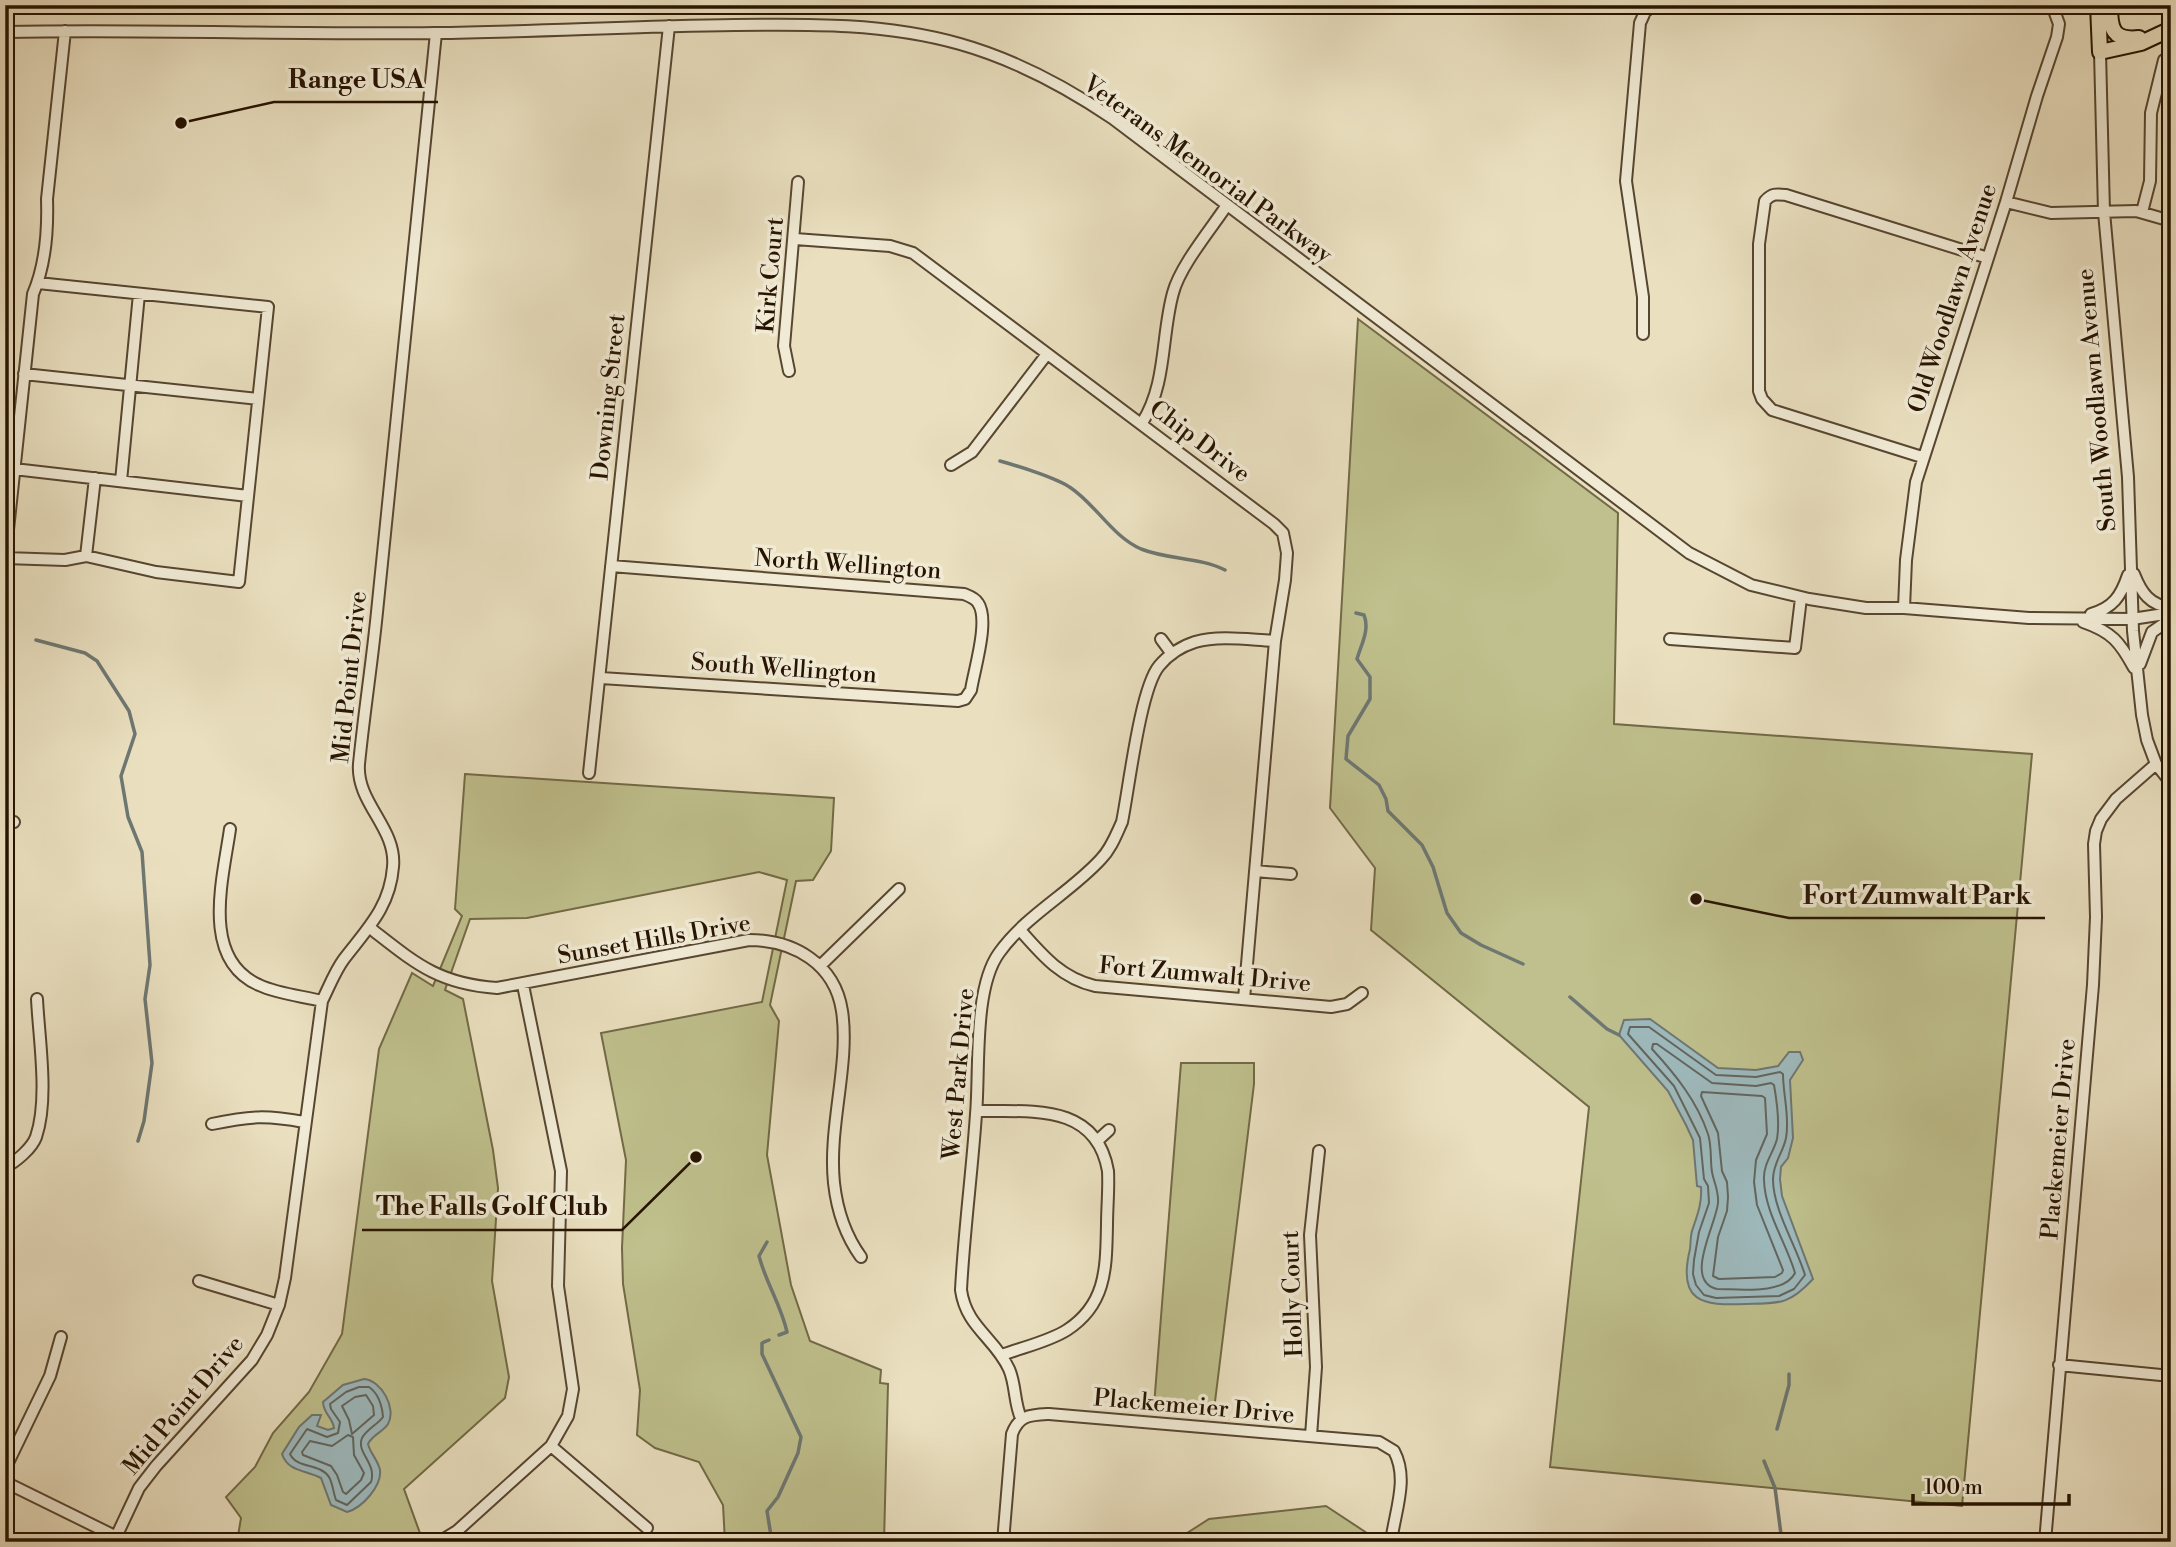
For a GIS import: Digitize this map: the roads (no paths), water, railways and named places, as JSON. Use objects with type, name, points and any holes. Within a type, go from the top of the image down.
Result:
[{"type":"main road","points":[[2104,10],[2115,34],[2124,38],[2166,32]]},
{"type":"main road","name":"South Woodlawn Avenue","points":[[2100,52],[2104,10]]},
{"type":"main road","points":[[2100,52],[2113,51],[2166,32]]},
{"type":"street","points":[[1643,334],[1643,297],[1626,181],[1640,23],[1645,12],[1653,5]]},
{"type":"street","name":"Old Woodlawn Avenue","points":[[1905,608],[1912,505],[1922,457],[2057,37],[2059,24],[2052,5]]},
{"type":"street","name":"Veterans Memorial Parkway","points":[[5,32],[436,33],[817,24],[909,33],[961,44],[1013,63],[1103,112],[1689,553],[1751,585],[1801,598],[1866,608],[1905,608],[2029,618],[2132,619],[2171,613]]},
{"type":"street","name":"Downing Street","points":[[589,773],[669,26]]},
{"type":"street","points":[[38,283],[268,307],[239,582],[156,572],[86,556],[65,561],[5,558],[33,294],[38,283],[47,215],[65,31]]},
{"type":"street","name":"Mid Point Drive","points":[[122,1539],[139,1488],[252,1360],[267,1335],[279,1306],[285,1278],[304,1122],[312,1087],[322,1001],[342,961],[370,928],[385,902],[393,867],[391,845],[382,821],[366,799],[359,768],[436,33]]},
{"type":"street","name":"South Woodlawn Avenue","points":[[2100,52],[2104,212],[2128,477],[2132,619],[2137,673],[2144,727],[2156,764],[2171,783]]},
{"type":"street","points":[[2142,212],[2150,181],[2151,113],[2164,60]]},
{"type":"street","name":"Kirk Court","points":[[789,372],[784,346],[798,182]]},
{"type":"street","points":[[1922,457],[1793,418],[1772,410],[1762,399],[1759,391],[1759,244],[1765,201],[1776,194],[1786,195],[1988,258]]},
{"type":"street","points":[[2006,202],[2051,213],[2142,212],[2171,221]]},
{"type":"street","points":[[1142,423],[1156,395],[1173,292],[1184,270],[1227,205]]},
{"type":"street","name":"Chip Drive","points":[[795,239],[890,246],[913,253],[1142,423],[1283,533],[1287,553],[1285,580],[1275,641],[1244,999]]},
{"type":"street","points":[[121,481],[139,293]]},
{"type":"street","points":[[951,464],[972,452],[1046,354]]},
{"type":"street","points":[[24,374],[258,399]]},
{"type":"street","points":[[14,469],[248,496]]},
{"type":"street","points":[[86,556],[96,478]]},
{"type":"street","points":[[2130,565],[2140,590],[2151,601],[2162,607],[2171,607]]},
{"type":"street","points":[[2074,618],[2102,611],[2112,605],[2120,596],[2130,565]]},
{"type":"street","name":"North Wellington","points":[[611,566],[964,594],[977,600],[983,624],[971,690],[965,699]]},
{"type":"street","points":[[1670,639],[1795,648],[1801,598]]},
{"type":"street","points":[[2074,618],[2109,633],[2119,642],[2137,673]]},
{"type":"street","points":[[2137,673],[2152,632],[2171,619]]},
{"type":"street","points":[[1161,639],[1172,654]]},
{"type":"street","name":"West Park Drive","points":[[1021,1418],[1011,1372],[1002,1354],[973,1322],[961,1290],[977,1111],[982,1003],[986,982],[994,960],[1020,930],[1101,859],[1114,841],[1122,822],[1147,690],[1158,667],[1172,654],[1195,642],[1213,639],[1275,641]]},
{"type":"street","name":"South Wellington","points":[[600,678],[958,701],[965,699]]},
{"type":"street","name":"Plackemeier Drive","points":[[2045,1542],[2093,985],[2096,916],[2094,844],[2101,819],[2116,799],[2156,764]]},
{"type":"street","points":[[230,830],[219,924],[225,954],[240,972],[259,986],[322,1001]]},
{"type":"street","points":[[1255,871],[1291,874]]},
{"type":"street","points":[[820,966],[900,889]]},
{"type":"street","name":"Sunset Hills Drive","points":[[370,928],[415,963],[444,978],[474,986],[498,988],[750,940],[775,942],[798,949],[820,966],[830,979],[842,1010],[843,1045],[834,1132],[834,1182],[845,1234],[861,1257]]},
{"type":"street","name":"Fort Zumwalt Drive","points":[[1020,930],[1054,967],[1088,985],[1331,1007],[1347,1004],[1362,993]]},
{"type":"street","points":[[439,1542],[457,1531],[551,1446],[568,1416],[573,1389],[558,1286],[561,1171],[523,985]]},
{"type":"street","points":[[5,1167],[12,1164],[36,1139],[42,1090],[37,999]]},
{"type":"street","points":[[977,1111],[1043,1112],[1062,1115],[1080,1124],[1097,1141],[1105,1158],[1108,1175],[1105,1273],[1101,1290],[1087,1312],[1069,1329],[1049,1339],[1002,1354]]},
{"type":"street","points":[[212,1124],[246,1117],[271,1116],[304,1122]]},
{"type":"street","points":[[1097,1141],[1109,1130]]},
{"type":"street","name":"Holly Court","points":[[1311,1436],[1316,1367],[1310,1234],[1318,1151]]},
{"type":"street","points":[[200,1281],[279,1306]]},
{"type":"street","points":[[5,1469],[50,1377],[61,1337]]},
{"type":"street","points":[[2059,1366],[2171,1376]]},
{"type":"street","name":"Plackemeier Drive","points":[[1021,1418],[1049,1414],[1379,1442],[1394,1451],[1399,1459],[1402,1482],[1391,1542]]},
{"type":"street","points":[[1003,1542],[1012,1434],[1021,1418]]},
{"type":"street","points":[[551,1446],[647,1528]]},
{"type":"street","points":[[5,1482],[122,1539]]},
{"type":"water","points":[[1650,1019],[1718,1068],[1756,1070],[1778,1066],[1789,1052],[1800,1052],[1803,1060],[1790,1080],[1793,1138],[1788,1158],[1781,1167],[1780,1179],[1782,1196],[1813,1279],[1790,1298],[1767,1303],[1717,1304],[1697,1297],[1690,1290],[1687,1267],[1691,1233],[1701,1193],[1701,1187],[1697,1186],[1693,1140],[1668,1091],[1619,1035],[1624,1020]]},
{"type":"water","points":[[364,1379],[376,1384],[386,1396],[390,1418],[386,1427],[368,1444],[380,1470],[378,1483],[365,1501],[347,1512],[331,1505],[321,1478],[293,1467],[282,1454],[299,1427],[312,1415],[321,1415],[317,1426],[328,1430],[334,1428],[323,1402],[343,1385]]},
{"type":"waterway","points":[[1000,461],[1065,484],[1089,503],[1122,537],[1141,549],[1225,570]]},
{"type":"waterway","points":[[1356,613],[1364,615],[1366,621],[1357,659],[1370,677],[1370,699],[1348,736],[1346,759],[1379,785],[1388,811],[1422,845],[1433,867],[1447,913],[1461,933],[1523,964]]},
{"type":"waterway","points":[[36,640],[85,653],[97,661],[129,711],[135,734],[121,776],[128,817],[142,852],[150,965],[145,999],[152,1063],[144,1121],[138,1141]]},
{"type":"waterway","points":[[1570,997],[1607,1029],[1619,1035]]},
{"type":"waterway","points":[[767,1242],[759,1256],[787,1332],[779,1335]]},
{"type":"waterway","points":[[769,1340],[762,1343],[762,1354],[801,1437],[798,1453],[778,1497],[767,1511],[772,1542]]},
{"type":"waterway","points":[[1777,1429],[1789,1385],[1789,1374]]},
{"type":"waterway","points":[[1764,1461],[1775,1488],[1782,1542]]},
{"type":"place","name":"Range USA","points":[[181,123]]},
{"type":"place","name":"Fort Zumwalt Park","points":[[1696,899]]},
{"type":"place","name":"The Falls Golf Club","points":[[696,1157]]}]
